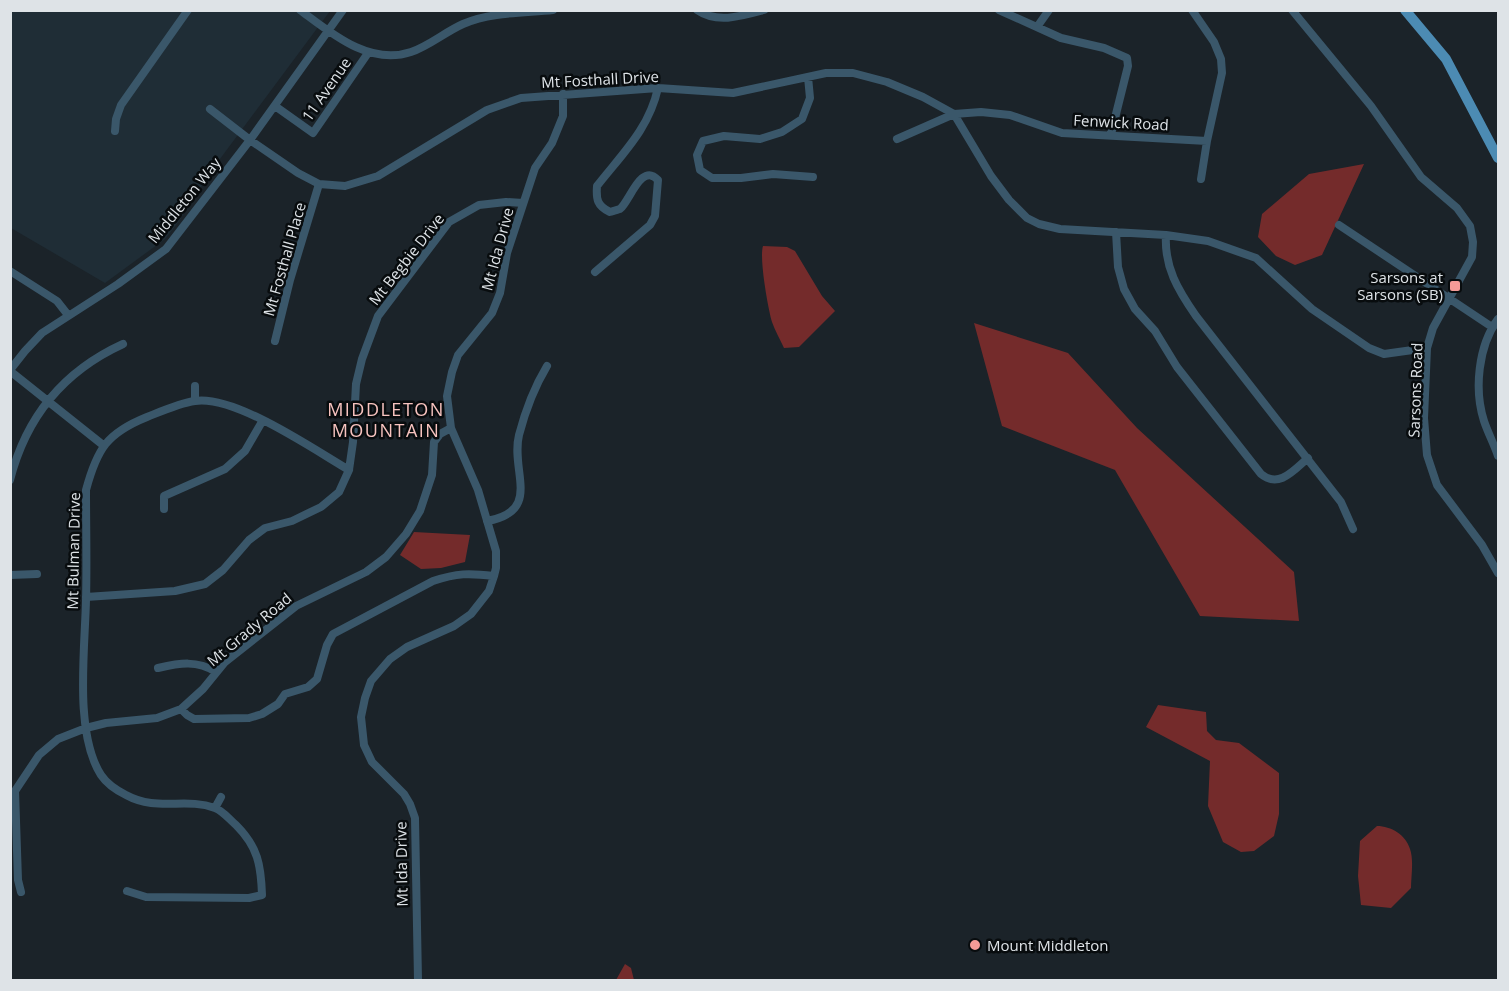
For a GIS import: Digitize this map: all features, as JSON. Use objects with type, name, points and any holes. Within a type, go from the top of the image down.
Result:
[{"type":"main road","points":[[1405,10],[1446,59],[1498,158]]},
{"type":"street","points":[[115,131],[121,105],[188,10]]},
{"type":"street","name":"11 Avenue","points":[[300,10],[329,31],[368,53],[396,56],[412,52],[462,24],[488,16],[553,10]]},
{"type":"street","name":"Middleton Way","points":[[10,371],[42,333],[118,284],[166,249],[250,140],[343,10]]},
{"type":"street","points":[[697,10],[705,16],[721,19],[764,10]]},
{"type":"street","points":[[999,10],[1061,38],[1104,48],[1127,58],[1128,66],[1111,134]]},
{"type":"street","points":[[1037,27],[1049,10]]},
{"type":"street","points":[[1192,10],[1214,42],[1221,59],[1222,73],[1201,179]]},
{"type":"street","name":"Sarsons Road","points":[[1292,10],[1371,106],[1421,177],[1457,208],[1466,219],[1473,234],[1472,257],[1433,328],[1427,348],[1424,418],[1427,455],[1437,485],[1482,545],[1498,573]]},
{"type":"street","name":"11 Avenue","points":[[275,106],[313,134],[368,53]]},
{"type":"street","name":"Mt Fosthall Drive","points":[[210,109],[298,173],[319,184],[345,186],[378,176],[487,110],[521,98],[658,88],[733,93],[826,73],[853,73],[887,82],[923,97],[954,114]]},
{"type":"street","points":[[808,77],[810,98],[802,119],[782,132],[760,139],[724,136],[703,141],[697,155],[700,170],[712,178],[741,178],[773,174],[813,177]]},
{"type":"street","points":[[595,272],[650,225],[656,216],[658,180],[654,176],[648,175],[641,179],[620,209],[610,212],[600,207],[596,198],[597,186],[646,123],[654,106],[658,88]]},
{"type":"street","name":"Mt Ida Drive","points":[[417,981],[415,818],[404,794],[372,762],[364,745],[361,717],[371,681],[390,659],[407,647],[454,626],[471,614],[489,591],[494,576],[496,551],[478,490],[451,428],[447,396],[458,355],[492,313],[500,293],[507,253],[523,203],[535,168],[552,143],[562,116],[564,94]]},
{"type":"street","name":"Fenwick Road","points":[[897,139],[954,114],[981,112],[1010,115],[1062,133],[1207,141]]},
{"type":"street","points":[[954,114],[991,176],[1009,200],[1027,218],[1039,224],[1060,229],[1166,235],[1208,241],[1256,258],[1312,309],[1369,348],[1384,354],[1427,348]]},
{"type":"street","name":"Mt Fosthall Place","points":[[275,341],[290,280],[319,184]]},
{"type":"street","name":"Mt Begbie Drive","points":[[86,597],[175,591],[205,584],[223,570],[249,540],[265,528],[292,521],[321,507],[339,492],[349,470],[356,384],[364,349],[378,316],[449,222],[479,205],[523,203]]},
{"type":"street","points":[[1339,225],[1492,327]]},
{"type":"street","points":[[1116,232],[1118,267],[1124,289],[1135,309],[1155,332],[1177,367],[1261,474],[1271,479],[1286,478],[1308,458]]},
{"type":"street","points":[[1166,235],[1165,250],[1176,287],[1341,502],[1353,529]]},
{"type":"street","points":[[11,272],[57,301],[68,315]]},
{"type":"street","points":[[1498,319],[1492,327],[1480,370],[1479,394],[1484,421],[1498,456]]},
{"type":"street","points":[[10,480],[27,434],[47,401],[71,377],[107,352],[123,344]]},
{"type":"street","points":[[487,522],[508,515],[519,504],[522,490],[517,450],[519,436],[540,377],[547,366]]},
{"type":"street","points":[[10,371],[103,445]]},
{"type":"street","points":[[195,386],[195,401]]},
{"type":"street","name":"Mt Bulman Drive","points":[[215,808],[201,805],[158,805],[137,801],[114,789],[102,777],[95,764],[88,743],[84,686],[86,490],[91,472],[103,445],[126,425],[195,401],[214,401],[236,406],[349,470]]},
{"type":"street","points":[[164,509],[164,496],[225,469],[245,451],[263,420]]},
{"type":"street","name":"Mt Grady Road","points":[[13,792],[39,755],[58,739],[105,723],[157,718],[181,709],[203,689],[225,662],[296,606],[366,572],[386,557],[406,534],[420,511],[432,475],[434,442],[440,434],[451,428]]},
{"type":"street","points":[[181,709],[195,719],[249,718],[262,714],[278,704],[285,694],[308,687],[317,679],[327,645],[333,634],[433,581],[450,575],[466,573],[494,576]]},
{"type":"street","points":[[10,575],[37,574]]},
{"type":"street","points":[[158,668],[180,663],[195,663],[207,666],[216,672]]},
{"type":"street","points":[[13,792],[18,880],[21,892]]},
{"type":"street","points":[[127,891],[146,897],[249,898],[262,895],[261,865],[254,847],[242,831],[215,808],[221,797]]},
{"type":"shaded area","points":[[11,11],[330,11],[214,167],[165,239],[105,283],[11,228]]},
{"type":"shaded area","points":[[1364,164],[1322,255],[1295,265],[1276,256],[1258,237],[1262,214],[1309,174]]},
{"type":"shaded area","points":[[763,246],[787,247],[795,251],[822,296],[835,311],[799,347],[784,348],[772,322],[763,272]]},
{"type":"shaded area","points":[[974,323],[1068,353],[1137,428],[1294,572],[1299,621],[1200,616],[1115,470],[1002,426]]},
{"type":"shaded area","points":[[414,532],[470,535],[465,562],[441,568],[421,569],[400,555]]},
{"type":"shaded area","points":[[1158,705],[1206,712],[1207,731],[1216,740],[1239,743],[1279,773],[1279,814],[1274,836],[1254,851],[1241,852],[1223,842],[1208,806],[1210,761],[1146,727]]},
{"type":"shaded area","points":[[1377,826],[1393,830],[1401,836],[1408,844],[1411,853],[1411,888],[1391,908],[1361,905],[1358,876],[1360,841]]},
{"type":"shaded area","points":[[625,964],[631,968],[634,980],[616,980]]},
{"type":"place","name":"Sarsons at Sarsons (SB)","points":[[1455,286]]},
{"type":"place","name":"Mount Middleton","points":[[975,945]]},
{"type":"district","name":"MIDDLETON MOUNTAIN","points":[[386,419]]}]
